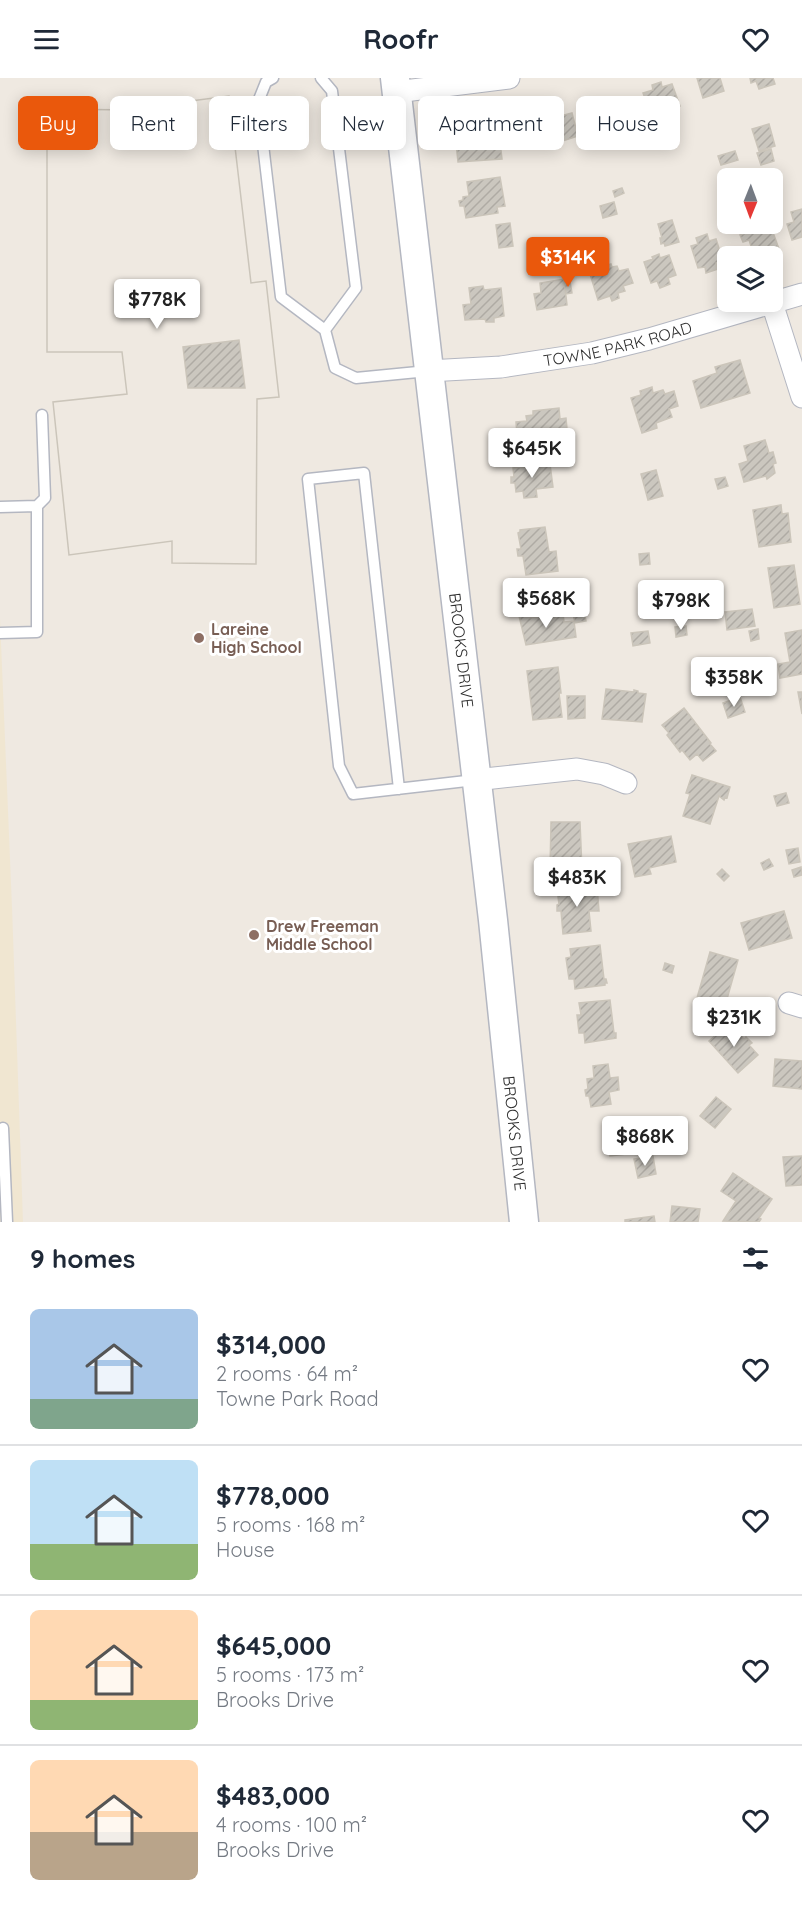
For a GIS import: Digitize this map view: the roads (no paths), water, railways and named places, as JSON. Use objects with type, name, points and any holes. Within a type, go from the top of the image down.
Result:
[{"type":"street","points":[[395,85],[509,78]]},
{"type":"street","name":"BROOKS DRIVE","points":[[395,85],[493,920],[524,1222]]},
{"type":"street","name":"TOWNE PARK ROAD","points":[[783,300],[802,294]]},
{"type":"street","name":"TOWNE PARK ROAD","points":[[428,371],[501,367],[592,353],[741,312]]},
{"type":"street","points":[[775,312],[802,397]]},
{"type":"street","points":[[475,780],[577,769],[604,774],[626,783]]},
{"type":"lane","points":[[273,78],[266,82],[258,102],[281,297],[325,330],[335,368],[356,378],[428,371]]},
{"type":"lane","points":[[321,78],[332,91],[356,288],[325,330]]},
{"type":"lane","points":[[0,507],[37,506],[45,498],[42,415]]},
{"type":"lane","points":[[399,789],[364,473],[308,479],[339,766],[353,794],[399,789],[475,780]]},
{"type":"lane","points":[[0,633],[38,632],[37,506]]},
{"type":"lane","points":[[3,1128],[7,1222]]},
{"type":"place","name":"Lareine High School","points":[[199,638]]},
{"type":"place","name":"Drew Freeman Middle School","points":[[254,935]]}]
